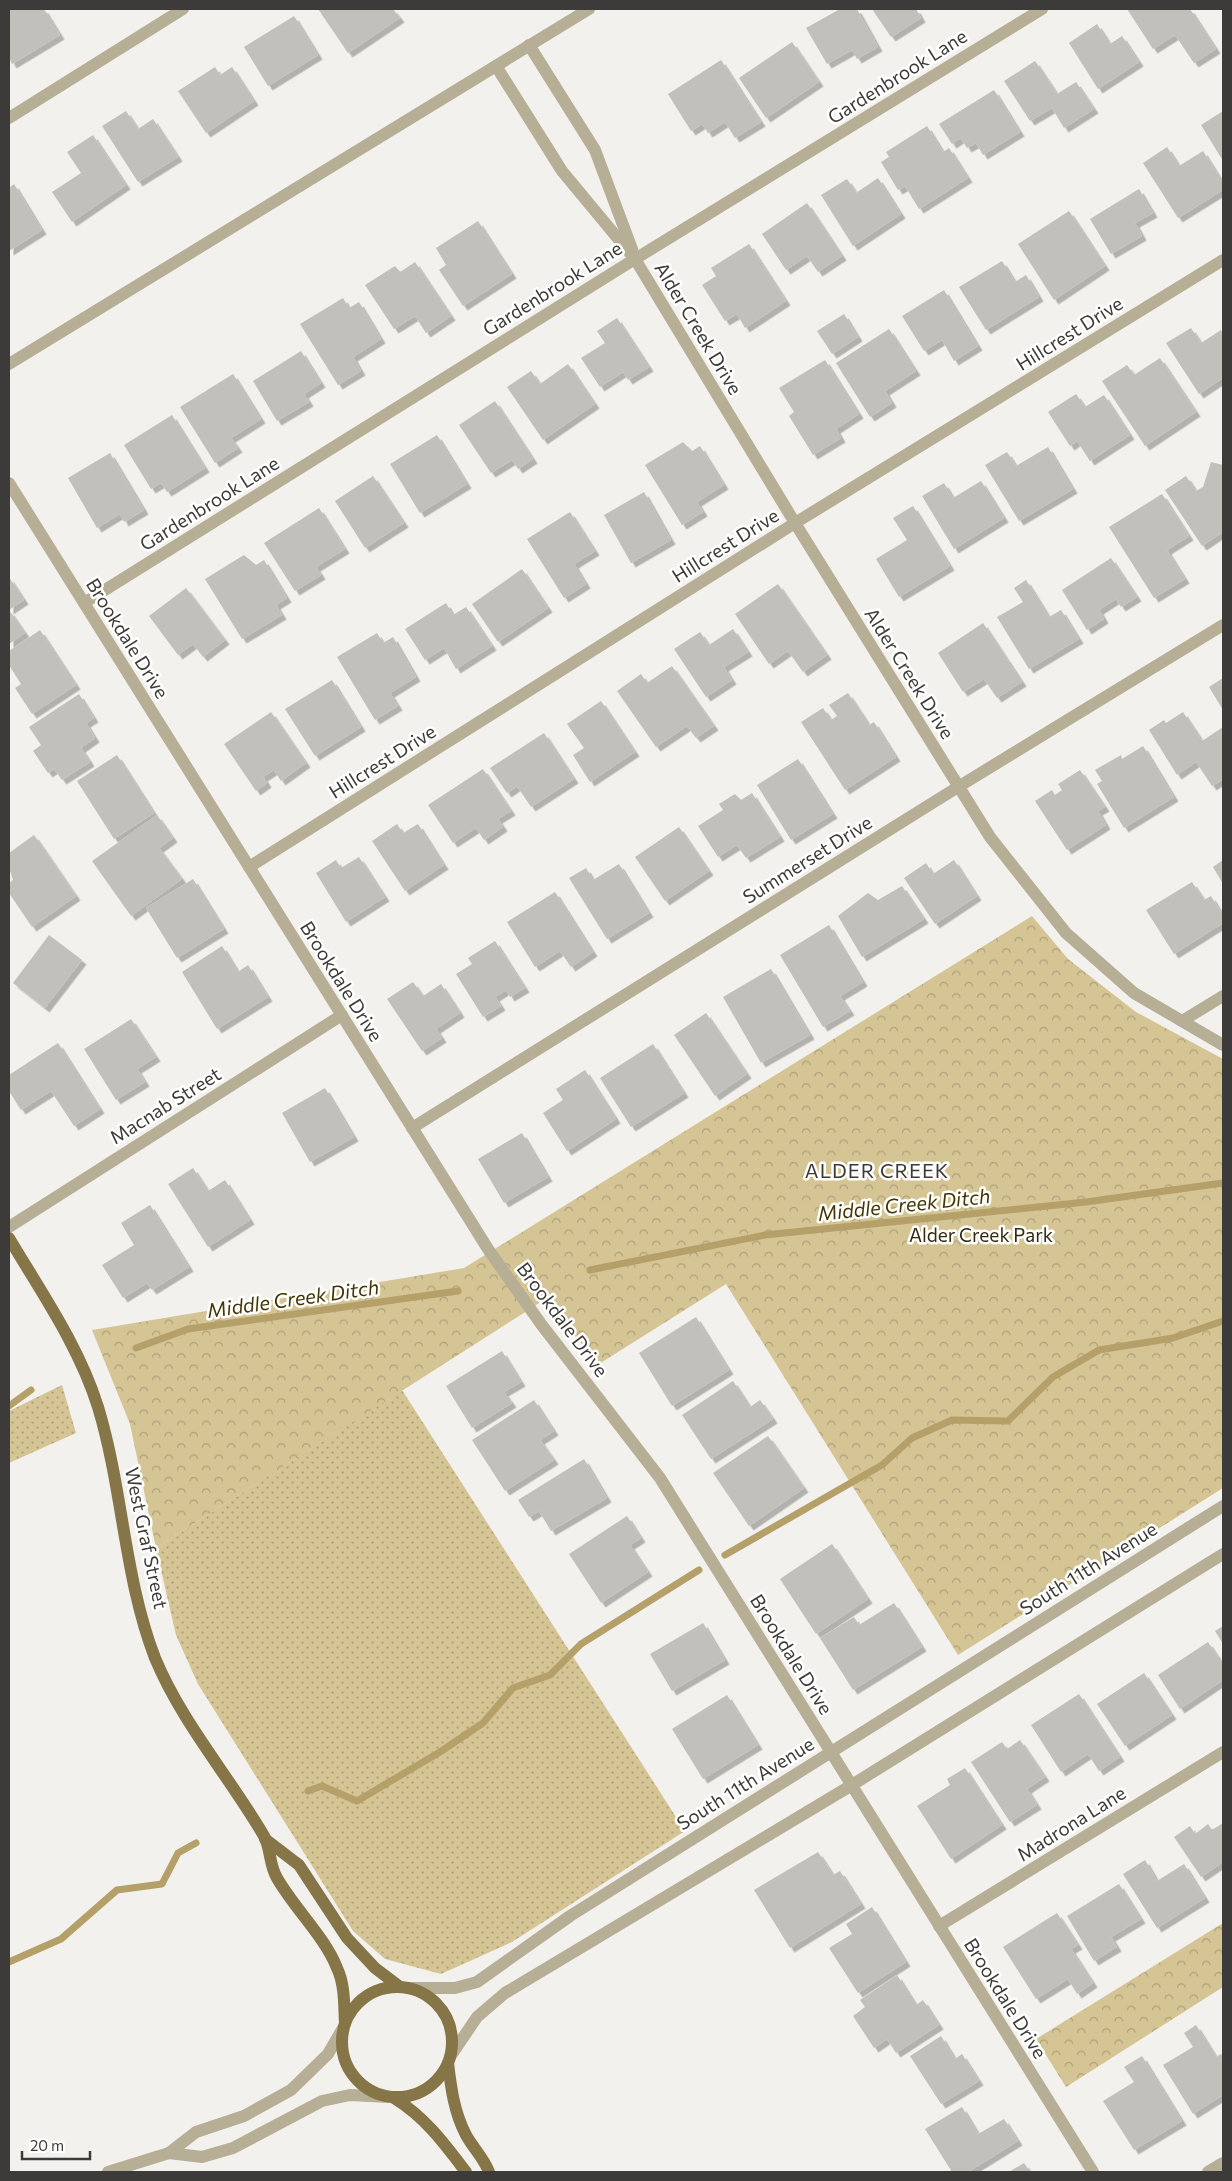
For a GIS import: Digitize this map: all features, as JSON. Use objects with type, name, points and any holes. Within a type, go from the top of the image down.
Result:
[{"type":"main road","name":"West Graf Street","points":[[9,1238],[46,1298],[78,1358],[98,1405],[111,1454],[138,1600],[156,1658],[185,1716],[265,1839],[275,1875],[294,1906],[324,1945],[338,1968],[343,1991],[344,2026],[341,2047],[346,2065],[356,2080],[370,2092],[391,2097],[414,2110],[438,2133],[466,2172]]},
{"type":"main road","name":"West Graf Street","points":[[265,1839],[299,1865],[347,1938],[375,1968],[404,1988],[425,1995],[439,2006],[448,2022],[452,2039],[449,2060],[454,2105],[466,2136],[485,2162],[489,2172]]},
{"type":"main road","points":[[344,2026],[350,2013],[360,2000],[375,1991],[404,1988]]},
{"type":"main road","points":[[391,2097],[404,2098],[420,2093],[433,2084],[444,2072],[449,2060]]},
{"type":"street","points":[[9,118],[183,9]]},
{"type":"street","points":[[9,364],[589,9]]},
{"type":"street","name":"Gardenbrook Lane","points":[[84,603],[635,259],[1042,9]]},
{"type":"street","name":"Alder Creek Drive","points":[[529,45],[595,150],[635,259]]},
{"type":"street","name":"Alder Creek Drive","points":[[496,66],[562,171],[635,259],[795,523],[990,837],[1066,932],[1134,993],[1223,1045]]},
{"type":"street","name":"Hillcrest Drive","points":[[249,867],[795,523],[1223,260]]},
{"type":"street","name":"Brookdale Drive","points":[[9,484],[488,1249],[530,1309],[660,1478],[1093,2172]]},
{"type":"street","name":"Summerset Drive","points":[[412,1128],[958,787],[1223,625]]},
{"type":"street","points":[[1182,1021],[1223,996]]},
{"type":"street","name":"Macnab Street","points":[[9,1227],[342,1015]]},
{"type":"street","name":"South 11th Avenue","points":[[404,1988],[455,1988],[477,1982],[570,1916],[1223,1506]]},
{"type":"street","points":[[449,2060],[477,2017],[504,1992],[852,1785],[1223,1554]]},
{"type":"street","name":"Madrona Lane","points":[[939,1926],[1223,1752]]},
{"type":"street","points":[[108,2172],[169,2153],[196,2132],[244,2116],[291,2090],[328,2054],[344,2026]]},
{"type":"street","points":[[169,2153],[202,2157],[233,2148],[322,2101],[350,2095],[391,2097]]},
{"type":"street","points":[[1208,2172],[1223,2163]]},
{"type":"green space","name":"Alder Creek Park","points":[[1032,916],[1068,959],[1136,1012],[1223,1059],[1223,1488],[958,1655],[726,1284],[599,1364],[544,1300],[156,1548],[130,1424],[92,1330],[464,1268]]},
{"type":"green space","points":[[62,1385],[76,1433],[9,1463],[9,1411]]},
{"type":"green space","points":[[402,1390],[685,1831],[512,1942],[441,1974],[385,1959],[353,1931],[198,1684],[176,1635],[156,1548]]},
{"type":"green space","points":[[1223,1923],[1223,1987],[1066,2087],[1036,2039]]},
{"type":"building","points":[[9,9],[44,9],[60,35],[12,64],[9,58]]},
{"type":"building","points":[[318,9],[393,9],[400,18],[348,53]]},
{"type":"building","points":[[840,9],[857,9],[878,47],[857,59],[852,50],[827,64],[806,28]]},
{"type":"building","points":[[872,9],[916,9],[921,18],[891,37]]},
{"type":"building","points":[[1127,9],[1190,9],[1216,49],[1194,63],[1175,35],[1153,49]]},
{"type":"building","points":[[294,16],[318,55],[268,86],[244,47]]},
{"type":"building","points":[[1097,24],[1110,44],[1122,36],[1139,62],[1098,89],[1069,43]]},
{"type":"building","points":[[792,42],[819,82],[766,118],[739,78]]},
{"type":"building","points":[[721,60],[761,122],[735,138],[725,122],[708,133],[702,124],[691,131],[668,94]]},
{"type":"building","points":[[1035,61],[1057,94],[1076,82],[1094,109],[1064,128],[1052,108],[1030,121],[1004,81]]},
{"type":"building","points":[[215,67],[220,75],[232,67],[254,101],[206,133],[178,91]]},
{"type":"building","points":[[994,90],[1020,132],[983,155],[976,143],[967,148],[961,138],[952,144],[939,124]]},
{"type":"building","points":[[126,111],[138,129],[153,119],[178,157],[138,182],[102,126]]},
{"type":"building","points":[[1223,111],[1223,161],[1201,125]]},
{"type":"building","points":[[927,126],[943,152],[949,148],[968,178],[919,209],[905,186],[898,190],[881,162],[889,157],[886,152]]},
{"type":"building","points":[[93,135],[126,185],[72,222],[52,192],[81,173],[67,152]]},
{"type":"building","points":[[1167,147],[1179,166],[1203,151],[1223,183],[1223,190],[1178,218],[1143,163]]},
{"type":"building","points":[[878,178],[901,214],[853,246],[821,195],[847,179],[856,193]]},
{"type":"building","points":[[14,184],[42,230],[9,251],[9,188]]},
{"type":"building","points":[[1139,189],[1153,213],[1135,223],[1142,236],[1111,254],[1090,219]]},
{"type":"building","points":[[807,203],[842,256],[818,272],[807,256],[786,270],[762,234]]},
{"type":"building","points":[[1069,211],[1105,266],[1054,300],[1018,244]]},
{"type":"building","points":[[478,221],[512,274],[463,306],[439,270],[446,265],[436,248]]},
{"type":"building","points":[[749,244],[786,301],[745,328],[737,314],[725,321],[702,285],[716,276],[711,268]]},
{"type":"building","points":[[1002,261],[1015,282],[1026,275],[1039,297],[986,330],[959,287]]},
{"type":"building","points":[[415,262],[451,316],[426,333],[415,316],[394,329],[365,285],[395,266],[400,272]]},
{"type":"building","points":[[944,290],[978,346],[954,361],[942,340],[924,351],[902,316]]},
{"type":"building","points":[[343,298],[349,308],[359,302],[381,339],[353,357],[361,371],[338,385],[300,324]]},
{"type":"building","points":[[844,314],[858,337],[832,354],[817,331]]},
{"type":"building","points":[[617,318],[649,367],[628,380],[623,372],[600,387],[581,358],[605,343],[597,331]]},
{"type":"building","points":[[1191,328],[1201,343],[1221,330],[1223,334],[1223,378],[1199,394],[1166,343]]},
{"type":"building","points":[[889,329],[916,371],[885,391],[892,403],[870,417],[836,363]]},
{"type":"building","points":[[301,351],[321,383],[304,394],[309,402],[277,421],[253,381]]},
{"type":"building","points":[[1160,358],[1196,412],[1145,446],[1102,381],[1127,365],[1134,375]]},
{"type":"building","points":[[825,360],[859,414],[836,429],[841,438],[813,455],[789,416],[794,412],[779,388]]},
{"type":"building","points":[[568,364],[595,404],[543,440],[507,387],[531,371],[540,384]]},
{"type":"building","points":[[233,374],[261,419],[231,438],[238,448],[215,463],[180,407]]},
{"type":"building","points":[[1076,394],[1085,407],[1104,395],[1130,435],[1090,461],[1077,441],[1070,446],[1048,412]]},
{"type":"building","points":[[495,401],[533,459],[518,469],[512,460],[491,473],[459,425]]},
{"type":"building","points":[[172,415],[205,468],[167,492],[161,483],[151,489],[124,445]]},
{"type":"building","points":[[437,435],[467,484],[420,513],[390,464]]},
{"type":"building","points":[[683,442],[692,451],[700,446],[724,485],[697,502],[703,512],[682,525],[645,465]]},
{"type":"building","points":[[1048,447],[1073,489],[1019,521],[985,465],[1007,452],[1016,466]]},
{"type":"building","points":[[110,453],[144,510],[124,522],[120,514],[97,528],[68,478]]},
{"type":"building","points":[[1211,462],[1223,465],[1223,532],[1202,546],[1165,490],[1186,476],[1196,491],[1203,487]]},
{"type":"building","points":[[373,476],[404,523],[365,548],[335,501]]},
{"type":"building","points":[[981,481],[1004,518],[954,549],[922,496],[944,483],[953,498]]},
{"type":"building","points":[[644,492],[671,540],[631,563],[604,515]]},
{"type":"building","points":[[1162,494],[1189,536],[1167,550],[1185,579],[1154,598],[1109,527]]},
{"type":"building","points":[[913,506],[950,566],[899,597],[876,559],[907,540],[893,518]]},
{"type":"building","points":[[319,508],[345,549],[316,567],[321,575],[295,591],[264,543]]},
{"type":"building","points":[[570,512],[595,551],[574,564],[586,584],[564,598],[527,539]]},
{"type":"building","points":[[244,555],[256,565],[264,560],[287,598],[276,605],[282,615],[242,639],[205,579]]},
{"type":"building","points":[[1111,558],[1137,597],[1121,607],[1116,599],[1099,610],[1104,619],[1087,630],[1062,590]]},
{"type":"building","points":[[522,569],[548,608],[498,642],[472,604]]},
{"type":"building","points":[[9,577],[24,600],[9,610]]},
{"type":"building","points":[[1026,580],[1049,617],[1061,610],[1079,639],[1029,669],[997,617],[1023,602],[1014,588]]},
{"type":"building","points":[[778,584],[827,655],[803,672],[788,651],[769,664],[735,614]]},
{"type":"building","points":[[186,588],[225,640],[203,657],[193,644],[178,655],[149,616]]},
{"type":"building","points":[[446,603],[453,615],[466,607],[492,646],[456,669],[444,648],[425,660],[405,629]]},
{"type":"building","points":[[9,610],[25,633],[9,644]]},
{"type":"building","points":[[983,623],[1022,682],[997,698],[984,679],[963,692],[938,653]]},
{"type":"building","points":[[733,629],[748,652],[724,667],[732,680],[706,697],[674,649],[700,632],[709,645]]},
{"type":"building","points":[[40,630],[76,685],[32,714],[15,688],[21,684],[9,665],[9,651]]},
{"type":"building","points":[[377,633],[383,643],[393,637],[416,677],[390,693],[398,706],[375,720],[337,657]]},
{"type":"building","points":[[672,666],[714,726],[696,738],[687,726],[656,747],[617,691],[641,674],[647,683]]},
{"type":"building","points":[[1223,678],[1223,710],[1209,687]]},
{"type":"building","points":[[332,680],[361,727],[315,756],[285,709]]},
{"type":"building","points":[[848,693],[869,725],[874,722],[896,757],[845,790],[801,722],[823,708],[831,720],[837,716],[829,705]]},
{"type":"building","points":[[79,694],[94,718],[86,723],[95,738],[81,748],[90,762],[62,780],[54,769],[48,773],[33,751],[41,745],[29,727]]},
{"type":"building","points":[[601,701],[635,752],[590,782],[573,755],[584,748],[567,724]]},
{"type":"building","points":[[271,712],[306,763],[281,781],[274,770],[263,777],[267,783],[256,791],[224,744]]},
{"type":"building","points":[[1183,712],[1202,741],[1223,727],[1223,779],[1212,786],[1196,762],[1177,775],[1149,730],[1164,720],[1166,723]]},
{"type":"building","points":[[544,733],[574,779],[531,807],[517,786],[507,793],[490,768]]},
{"type":"building","points":[[1143,746],[1174,797],[1124,828],[1097,784],[1102,781],[1095,770],[1121,755],[1122,759]]},
{"type":"building","points":[[117,755],[154,813],[114,839],[77,781]]},
{"type":"building","points":[[798,759],[833,814],[791,840],[757,785]]},
{"type":"building","points":[[483,769],[511,811],[498,819],[503,827],[484,840],[476,828],[453,843],[428,805]]},
{"type":"building","points":[[1080,770],[1105,807],[1098,811],[1106,825],[1067,850],[1035,801],[1052,790],[1055,795],[1062,790],[1058,784]]},
{"type":"building","points":[[752,793],[780,837],[746,858],[737,845],[718,857],[698,826],[723,810],[719,804],[735,794],[741,800]]},
{"type":"building","points":[[157,815],[173,838],[159,848],[182,879],[131,916],[92,861]]},
{"type":"building","points":[[397,824],[403,833],[418,824],[444,865],[405,891],[372,841]]},
{"type":"building","points":[[679,827],[709,871],[665,901],[635,857]]},
{"type":"building","points":[[34,835],[76,896],[32,927],[9,893],[9,883],[13,880],[9,868],[9,853]]},
{"type":"building","points":[[359,857],[385,897],[346,922],[316,873],[336,860],[341,868]]},
{"type":"building","points":[[954,860],[977,896],[935,924],[904,878],[926,863],[933,874]]},
{"type":"building","points":[[1223,860],[1223,884],[1213,867]]},
{"type":"building","points":[[619,864],[649,913],[607,939],[569,878],[586,868],[593,880]]},
{"type":"building","points":[[193,879],[224,929],[177,958],[146,908]]},
{"type":"building","points":[[1192,882],[1204,900],[1211,896],[1223,916],[1223,923],[1174,954],[1146,910]]},
{"type":"building","points":[[902,886],[924,919],[862,957],[838,916],[868,893],[878,900]]},
{"type":"building","points":[[555,892],[593,952],[571,967],[560,951],[535,967],[507,922]]},
{"type":"building","points":[[829,925],[863,982],[840,996],[850,1011],[823,1027],[780,955]]},
{"type":"building","points":[[49,935],[82,960],[45,1008],[13,983]]},
{"type":"building","points":[[495,941],[525,988],[510,997],[506,990],[495,997],[501,1006],[483,1017],[456,974],[472,964],[468,958]]},
{"type":"building","points":[[222,946],[238,972],[248,965],[268,997],[217,1029],[182,972]]},
{"type":"building","points":[[771,969],[810,1035],[761,1063],[723,997]]},
{"type":"building","points":[[413,982],[423,996],[441,984],[460,1013],[436,1029],[442,1038],[422,1051],[387,999]]},
{"type":"building","points":[[706,1013],[747,1074],[715,1096],[674,1035]]},
{"type":"building","points":[[131,1019],[156,1057],[137,1069],[145,1082],[116,1100],[84,1049]]},
{"type":"building","points":[[58,1043],[100,1109],[74,1126],[51,1091],[21,1110],[9,1091],[9,1075]]},
{"type":"building","points":[[653,1044],[684,1093],[631,1127],[600,1078]]},
{"type":"building","points":[[585,1070],[616,1119],[567,1151],[543,1113],[563,1100],[556,1089]]},
{"type":"building","points":[[325,1088],[354,1137],[310,1162],[282,1113]]},
{"type":"building","points":[[522,1133],[548,1177],[504,1203],[478,1159]]},
{"type":"building","points":[[193,1168],[208,1191],[225,1180],[250,1220],[208,1247],[168,1184]]},
{"type":"building","points":[[150,1205],[189,1267],[152,1290],[147,1283],[123,1298],[102,1265],[134,1245],[121,1223]]},
{"type":"building","points":[[696,1317],[729,1370],[672,1406],[639,1353]]},
{"type":"building","points":[[502,1351],[521,1382],[504,1392],[512,1403],[472,1428],[446,1386]]},
{"type":"building","points":[[733,1381],[750,1407],[760,1400],[773,1419],[711,1459],[682,1415]]},
{"type":"building","points":[[534,1400],[554,1431],[540,1440],[554,1460],[505,1491],[472,1440]]},
{"type":"building","points":[[768,1436],[804,1488],[749,1526],[713,1473]]},
{"type":"building","points":[[584,1459],[607,1498],[551,1531],[539,1511],[529,1517],[518,1500]]},
{"type":"building","points":[[627,1516],[641,1538],[630,1545],[648,1572],[601,1603],[569,1554]]},
{"type":"building","points":[[832,1544],[868,1599],[816,1634],[780,1579]]},
{"type":"building","points":[[894,1603],[922,1647],[853,1690],[820,1638],[854,1617],[859,1625]]},
{"type":"building","points":[[703,1623],[725,1660],[672,1691],[650,1654]]},
{"type":"building","points":[[1223,1626],[1223,1644],[1215,1631]]},
{"type":"building","points":[[1208,1642],[1223,1665],[1223,1680],[1180,1709],[1158,1675]]},
{"type":"building","points":[[1144,1673],[1172,1715],[1125,1746],[1097,1704]]},
{"type":"building","points":[[1079,1694],[1120,1757],[1099,1771],[1088,1754],[1061,1772],[1031,1725]]},
{"type":"building","points":[[727,1695],[758,1745],[703,1779],[672,1729]]},
{"type":"building","points":[[1020,1740],[1045,1777],[1027,1789],[1037,1805],[1010,1822],[971,1762],[1002,1742],[1007,1749]]},
{"type":"building","points":[[965,1768],[1002,1825],[951,1859],[917,1806],[950,1785],[947,1779]]},
{"type":"building","points":[[1223,1823],[1223,1862],[1201,1877],[1174,1837],[1190,1826],[1195,1834],[1208,1824],[1212,1830]]},
{"type":"building","points":[[818,1852],[833,1875],[840,1871],[861,1904],[790,1948],[754,1890]]},
{"type":"building","points":[[1145,1860],[1157,1881],[1184,1864],[1205,1898],[1157,1928],[1123,1874]]},
{"type":"building","points":[[1119,1884],[1141,1919],[1111,1937],[1117,1947],[1094,1961],[1067,1916]]},
{"type":"building","points":[[872,1907],[906,1962],[858,1993],[829,1948],[852,1934],[846,1924]]},
{"type":"building","points":[[1057,1913],[1078,1945],[1071,1949],[1093,1983],[1077,1994],[1068,1979],[1036,1999],[1003,1947]]},
{"type":"building","points":[[897,1975],[916,2005],[923,2000],[939,2025],[896,2053],[887,2039],[874,2048],[853,2016],[865,2007],[860,2000]]},
{"type":"building","points":[[1196,2025],[1216,2057],[1221,2054],[1223,2057],[1223,2095],[1193,2114],[1163,2065],[1193,2047],[1184,2033]]},
{"type":"building","points":[[941,2036],[955,2059],[962,2054],[979,2081],[941,2104],[910,2056]]},
{"type":"building","points":[[1142,2056],[1182,2121],[1134,2150],[1103,2101],[1134,2082],[1124,2067]]},
{"type":"building","points":[[962,2107],[978,2134],[1004,2119],[1018,2141],[968,2172],[952,2172],[925,2129]]},
{"type":"building","points":[[1024,2163],[1030,2172],[1009,2172]]},
{"type":"waterway","name":"Middle Creek Ditch","points":[[590,1270],[765,1235],[1086,1202],[1223,1183]]},
{"type":"waterway","name":"Middle Creek Ditch","points":[[136,1348],[188,1329],[458,1291]]},
{"type":"waterway","points":[[725,1555],[882,1465],[912,1438],[952,1420],[1008,1421],[1053,1377],[1099,1350],[1173,1338],[1223,1321]]},
{"type":"waterway","name":"Middle Creek Ditch","points":[[9,1406],[31,1390]]},
{"type":"waterway","points":[[308,1791],[322,1786],[357,1801],[440,1752],[483,1723],[513,1688],[550,1675],[581,1644],[699,1570]]},
{"type":"waterway","points":[[9,1962],[61,1939],[117,1890],[162,1884],[178,1853],[196,1843]]},
{"type":"district","name":"ALDER CREEK","points":[[877,1170]]}]
